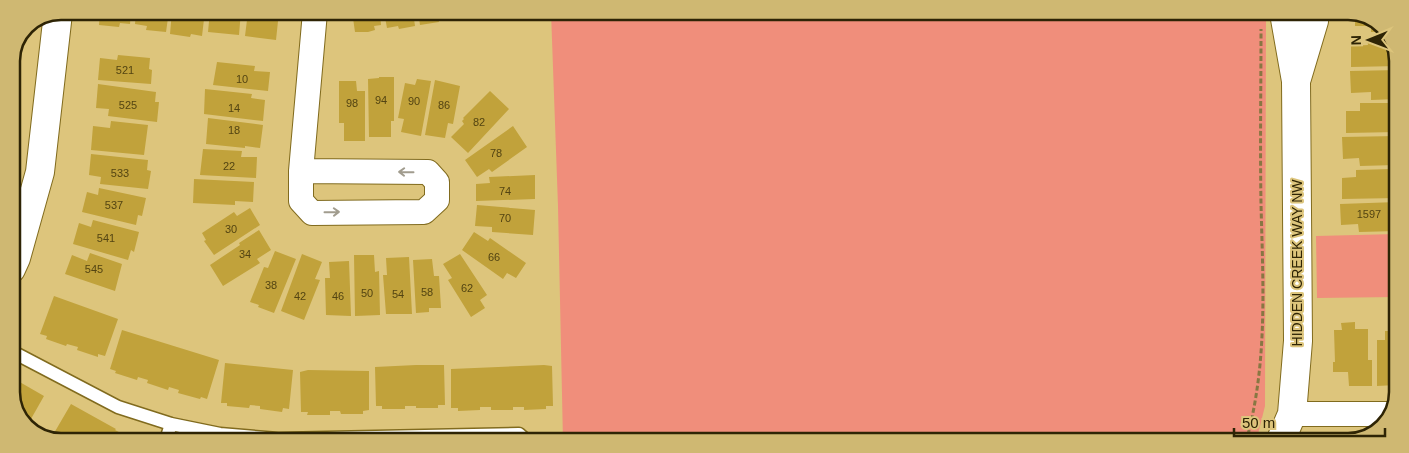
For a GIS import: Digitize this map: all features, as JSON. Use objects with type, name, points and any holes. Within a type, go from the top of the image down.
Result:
[{"type":"street","points":[[20,244],[40,172],[57,20]]},
{"type":"street","points":[[301,171],[428,172],[437,182],[437,200],[424,212],[312,213],[301,201],[301,171],[315,20]]},
{"type":"street","name":"HIDDEN CREEK WAY NW","points":[[1273,20],[1296,81]]},
{"type":"street","name":"HIDDEN CREEK WAY NW","points":[[1284,433],[1292,414],[1298,341],[1296,81],[1314,20]]},
{"type":"street","points":[[1292,414],[1383,414]]},
{"type":"lane","points":[[20,356],[118,407],[171,424],[215,433]]},
{"type":"lane","points":[[168,433],[171,424]]},
{"type":"path","points":[[1248,433],[1260,376],[1264,314],[1260,153],[1272,20]]},
{"type":"shaded area","points":[[551,20],[1266,20],[1265,406],[1258,433],[563,433],[558,206]]},
{"type":"shaded area","points":[[1389,234],[1389,297],[1317,298],[1316,236]]},
{"type":"building","points":[[99,20],[130,20],[130,24],[120,23],[119,27],[99,25]]},
{"type":"building","points":[[135,20],[168,20],[166,32],[146,30],[147,26],[135,24]]},
{"type":"building","points":[[171,20],[204,20],[202,36],[191,34],[190,37],[170,34]]},
{"type":"building","points":[[209,20],[240,20],[239,35],[208,32]]},
{"type":"building","points":[[247,20],[278,20],[276,40],[245,36]]},
{"type":"building","points":[[353,20],[381,20],[381,25],[374,26],[375,30],[355,32]]},
{"type":"building","points":[[386,20],[414,20],[415,26],[399,29],[398,26],[387,28]]},
{"type":"building","points":[[419,20],[438,20],[439,22],[420,25]]},
{"type":"building","points":[[1355,21],[1368,26],[1355,26]]},
{"type":"building","points":[[1367,37],[1381,37],[1388,51],[1389,66],[1351,67],[1351,46],[1368,45]]},
{"type":"building","points":[[118,55],[150,58],[149,69],[152,70],[151,84],[98,80],[100,58],[117,60]]},
{"type":"building","points":[[217,62],[255,66],[254,71],[270,72],[268,91],[213,85]]},
{"type":"building","points":[[1389,70],[1389,99],[1371,100],[1371,92],[1351,93],[1350,71]]},
{"type":"building","points":[[394,77],[394,121],[391,121],[391,137],[369,137],[368,79]]},
{"type":"building","points":[[417,79],[431,81],[421,136],[401,132],[404,119],[398,118],[405,83],[415,85]]},
{"type":"building","points":[[435,80],[460,86],[453,124],[448,123],[445,138],[425,135]]},
{"type":"building","points":[[339,81],[356,81],[357,91],[365,91],[365,141],[344,141],[344,123],[339,123]]},
{"type":"building","points":[[98,84],[156,92],[155,102],[159,102],[157,122],[108,116],[109,109],[96,108]]},
{"type":"building","points":[[205,89],[252,94],[251,98],[265,100],[263,121],[204,114]]},
{"type":"building","points":[[490,91],[509,109],[468,153],[451,137],[464,124],[463,118]]},
{"type":"building","points":[[1360,103],[1389,103],[1389,132],[1346,133],[1346,111],[1360,111]]},
{"type":"building","points":[[208,118],[263,125],[260,148],[206,144]]},
{"type":"building","points":[[111,121],[148,125],[144,155],[91,150],[93,126],[110,128]]},
{"type":"building","points":[[513,126],[527,147],[492,172],[489,169],[477,177],[465,160]]},
{"type":"building","points":[[1389,136],[1389,165],[1360,166],[1359,158],[1343,159],[1342,137]]},
{"type":"building","points":[[203,149],[242,151],[241,157],[257,157],[256,178],[200,175]]},
{"type":"building","points":[[91,154],[148,160],[147,170],[151,171],[148,189],[100,184],[101,177],[89,175]]},
{"type":"building","points":[[1389,169],[1389,198],[1342,199],[1342,178],[1356,177],[1356,170]]},
{"type":"building","points":[[535,175],[535,199],[476,201],[476,184],[490,183],[489,177]]},
{"type":"building","points":[[194,179],[254,182],[253,202],[235,201],[235,205],[193,203]]},
{"type":"building","points":[[99,188],[146,198],[142,216],[138,215],[136,225],[82,212],[87,192],[98,195]]},
{"type":"building","points":[[1389,202],[1389,231],[1359,232],[1358,224],[1341,225],[1340,204]]},
{"type":"building","points":[[477,205],[535,210],[533,235],[492,232],[492,227],[475,226]]},
{"type":"building","points":[[250,208],[260,225],[214,255],[204,241],[206,240],[202,233],[234,212],[237,216]]},
{"type":"building","points":[[93,220],[139,232],[134,252],[131,250],[128,260],[73,244],[79,223],[91,227]]},
{"type":"building","points":[[259,230],[271,250],[257,259],[260,263],[223,286],[210,265]]},
{"type":"building","points":[[474,232],[488,241],[490,238],[526,263],[516,278],[507,273],[503,279],[462,250]]},
{"type":"building","points":[[275,251],[296,259],[274,313],[250,302],[264,267],[268,268]]},
{"type":"building","points":[[90,253],[122,264],[115,291],[65,274],[72,255],[87,261]]},
{"type":"building","points":[[302,254],[322,262],[315,279],[320,280],[304,320],[281,311]]},
{"type":"building","points":[[460,254],[487,295],[480,300],[485,308],[471,317],[448,280],[452,278],[443,264]]},
{"type":"building","points":[[354,255],[374,255],[375,272],[379,271],[380,315],[355,316]]},
{"type":"building","points":[[409,257],[412,314],[386,314],[383,275],[387,275],[386,258]]},
{"type":"building","points":[[432,259],[434,276],[439,276],[441,308],[429,308],[429,312],[416,313],[413,260]]},
{"type":"building","points":[[349,261],[351,316],[326,315],[325,278],[330,278],[329,262]]},
{"type":"building","points":[[54,296],[118,319],[105,356],[98,354],[98,357],[77,350],[78,347],[67,344],[66,346],[46,339],[47,336],[40,334]]},
{"type":"building","points":[[1355,322],[1355,329],[1368,329],[1368,360],[1372,360],[1372,386],[1349,386],[1348,372],[1333,372],[1333,362],[1335,362],[1334,330],[1342,330],[1341,323]]},
{"type":"building","points":[[122,330],[219,360],[207,399],[178,393],[179,390],[169,387],[168,390],[147,383],[148,380],[138,377],[137,380],[115,373],[116,371],[110,369]]},
{"type":"building","points":[[1385,331],[1389,331],[1389,385],[1377,386],[1377,340],[1385,340]]},
{"type":"building","points":[[225,363],[293,370],[289,409],[283,408],[282,412],[260,409],[260,406],[250,405],[249,408],[227,406],[227,403],[221,403]]},
{"type":"building","points":[[444,365],[445,405],[438,405],[438,408],[405,406],[405,409],[382,409],[382,406],[376,406],[375,367]]},
{"type":"building","points":[[552,366],[553,406],[546,406],[546,409],[524,410],[524,407],[513,407],[513,410],[491,410],[491,407],[480,407],[480,410],[458,411],[458,408],[451,408],[451,369]]},
{"type":"building","points":[[308,370],[369,371],[369,410],[363,411],[363,414],[341,414],[340,411],[330,411],[330,415],[307,415],[308,412],[301,412],[300,372]]},
{"type":"building","points":[[20,382],[44,396],[31,419],[21,402]]},
{"type":"building","points":[[71,404],[121,433],[61,433],[54,432]]}]
